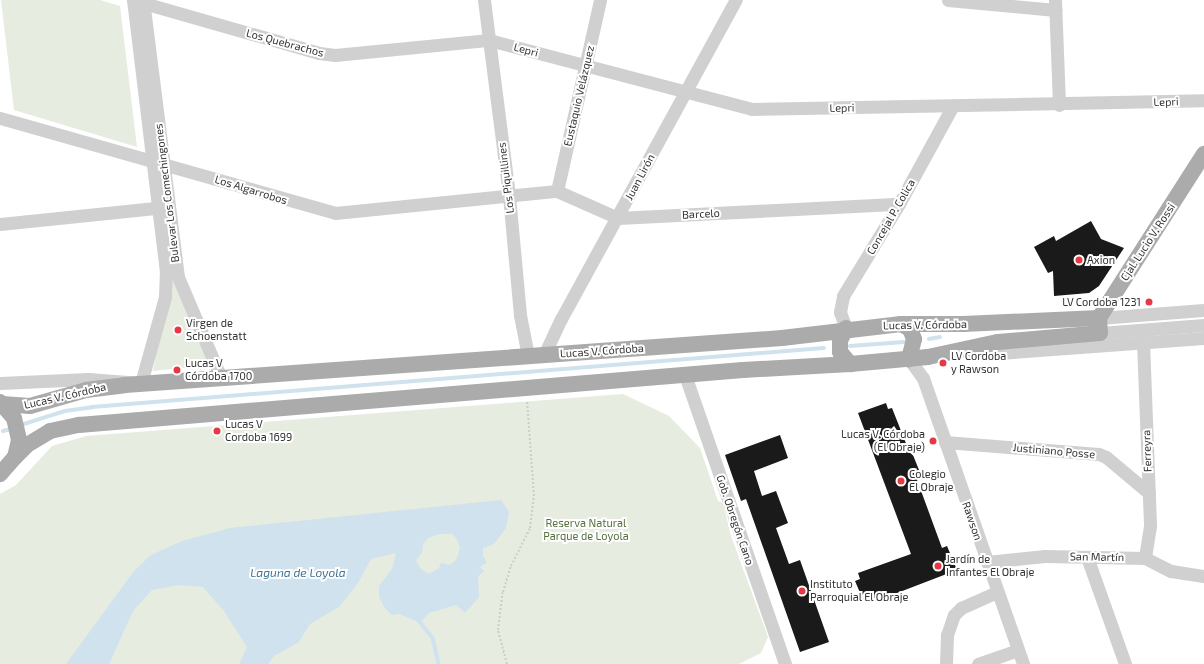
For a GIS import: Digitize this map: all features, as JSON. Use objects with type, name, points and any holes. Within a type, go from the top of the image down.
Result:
[{"type":"main road","name":"Cjal. Lucio V. Rossi","points":[[1100,325],[1204,154]]},
{"type":"main road","name":"Lucas V. Córdoba","points":[[1,403],[30,406],[86,390],[141,383],[782,338],[846,328],[901,324],[1100,325]]},
{"type":"main road","points":[[901,324],[910,329],[914,339],[909,358]]},
{"type":"main road","name":"Lucas V. Córdoba","points":[[0,474],[27,445],[50,431],[79,424],[685,375],[850,364],[909,358],[983,347],[998,342],[1100,325]]},
{"type":"main road","points":[[846,328],[840,341],[840,352],[850,364]]},
{"type":"main road","name":"Lucas V. Córdoba","points":[[1,403],[14,418],[18,428],[18,446],[15,457]]},
{"type":"street","name":"Los Piquillines","points":[[484,0],[509,196],[520,315],[528,356]]},
{"type":"street","name":"Eustaquio Velázquez","points":[[557,191],[600,0]]},
{"type":"street","name":"Juan Lirón","points":[[544,355],[561,320],[736,0]]},
{"type":"street","points":[[948,0],[1055,5],[1059,105]]},
{"type":"street","name":"Los Quebrachos","points":[[138,1],[319,53],[335,55],[489,40]]},
{"type":"street","name":"Bulevar Los Comechingones","points":[[138,1],[163,207],[166,272],[165,297],[141,383]]},
{"type":"street","name":"Lepri","points":[[489,40],[752,109],[1059,105],[1204,100]]},
{"type":"street","name":"Concejal P. Colica","points":[[846,328],[840,312],[843,296],[899,204],[952,107]]},
{"type":"street","name":"Los Algarrobos","points":[[0,118],[335,213],[509,196]]},
{"type":"street","name":"Barcelo","points":[[509,196],[557,191],[618,218],[899,204]]},
{"type":"street","points":[[0,224],[163,207]]},
{"type":"street","name":"Bulevar Los Comechingones","points":[[163,207],[178,277],[221,378]]},
{"type":"street","name":"Lucas V. Córdoba","points":[[1100,325],[1204,310]]},
{"type":"street","name":"Lucas V. Córdoba","points":[[1100,325],[1204,326]]},
{"type":"street","name":"Lucas V. Córdoba","points":[[983,347],[999,352],[1204,338]]},
{"type":"street","name":"Ferreyra","points":[[1143,342],[1150,526],[1145,558]]},
{"type":"street","name":"Rawson","points":[[909,358],[923,378],[1023,664]]},
{"type":"street","name":"Gob. Obregón Cano","points":[[685,375],[784,664]]},
{"type":"street","points":[[0,383],[88,379],[141,383]]},
{"type":"street","name":"Justiniano Posse","points":[[945,442],[1099,454],[1106,457],[1149,493]]},
{"type":"street","name":"San Martín","points":[[987,562],[1045,556],[1145,558],[1171,571],[1204,576]]},
{"type":"street","points":[[1087,557],[1125,664]]},
{"type":"street","points":[[946,664],[947,635],[954,615],[961,608],[997,592]]},
{"type":"street","points":[[978,664],[1018,650]]},
{"type":"path","points":[[507,664],[498,630],[503,592],[511,566],[530,528],[534,496],[526,388]]},
{"type":"green space","points":[[1,0],[100,0],[120,6],[137,147],[14,110]]},
{"type":"green space","points":[[169,275],[174,275],[211,365],[153,371]]},
{"type":"green space","name":"Reserva Natural Parque de Loyola","points":[[623,394],[669,416],[700,448],[718,501],[723,503],[731,536],[768,637],[761,653],[739,664],[0,664],[0,494],[16,485],[52,446],[86,436]]},
{"type":"water","name":"Laguna de Loyola","points":[[501,500],[509,512],[506,528],[494,544],[483,548],[483,556],[487,562],[480,567],[484,571],[478,577],[479,597],[465,613],[456,605],[429,613],[420,623],[400,614],[392,615],[384,607],[379,597],[379,586],[392,569],[396,553],[371,559],[358,583],[339,607],[310,624],[299,642],[274,656],[268,664],[239,664],[247,647],[224,611],[203,587],[179,585],[152,590],[133,611],[109,664],[66,664],[134,571],[151,555],[182,541],[230,528]],"holes":[[[440,534],[452,534],[457,539],[460,549],[456,560],[450,565],[441,563],[439,568],[429,574],[420,568],[416,560],[422,553],[423,544],[428,538]]]},
{"type":"building","name":"Axion","points":[[1091,221],[1101,239],[1124,248],[1099,286],[1089,293],[1054,296],[1053,271],[1048,273],[1034,247],[1054,236],[1056,241]]},
{"type":"building","points":[[886,403],[888,409],[892,408],[909,451],[911,450],[921,475],[916,477],[942,548],[947,546],[957,570],[871,603],[867,593],[861,595],[855,581],[860,579],[858,573],[911,554],[858,413]]},
{"type":"building","points":[[780,435],[788,458],[754,471],[762,496],[776,491],[788,523],[776,528],[789,564],[800,560],[829,642],[800,652],[746,499],[741,501],[725,455]]},
{"type":"waterway","points":[[929,339],[940,337]]},
{"type":"waterway","points":[[850,346],[904,342]]},
{"type":"waterway","points":[[24,424],[65,411],[92,407],[824,348]]},
{"type":"waterway","points":[[3,431],[11,429]]},
{"type":"waterway","points":[[418,619],[433,638],[439,664]]},
{"type":"place","name":"Axion","points":[[1079,260]]},
{"type":"place","name":"LV Cordoba 1231","points":[[1149,302]]},
{"type":"place","name":"Virgen de Schoenstatt","points":[[178,330]]},
{"type":"place","name":"LV Cordoba y Rawson","points":[[943,363]]},
{"type":"place","name":"Lucas V Córdoba 1700","points":[[177,370]]},
{"type":"place","name":"Lucas V Cordoba 1699","points":[[217,431]]},
{"type":"place","name":"Lucas V. Córdoba (El Obraje)","points":[[933,441]]},
{"type":"place","name":"Colegio El Obraje","points":[[901,481]]},
{"type":"place","name":"Jardín de Infantes El Obraje","points":[[938,566]]},
{"type":"place","name":"Instituto Parroquial El Obraje","points":[[802,591]]}]
